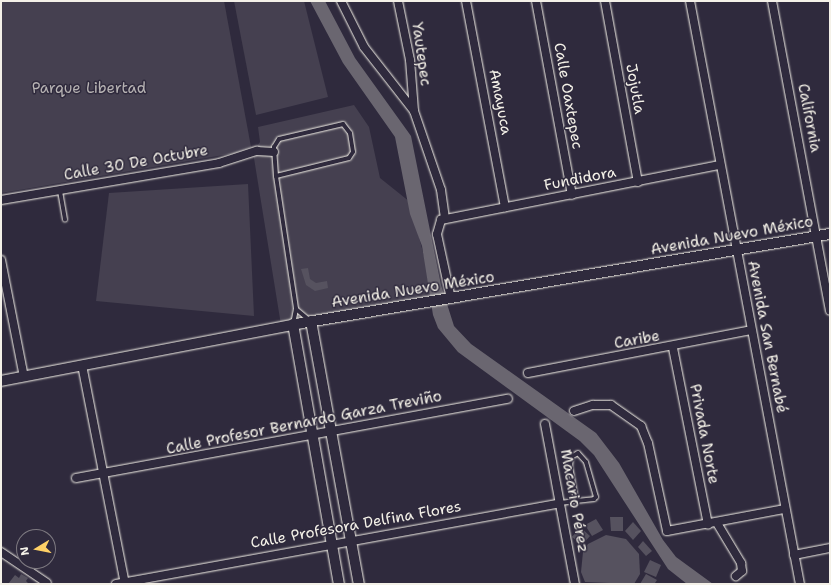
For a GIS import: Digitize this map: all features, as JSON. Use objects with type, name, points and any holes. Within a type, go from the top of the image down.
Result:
[{"type":"street","points":[[341,1],[364,46],[414,111],[441,190],[445,219],[436,230],[449,300]]},
{"type":"street","name":"Yautepec","points":[[398,1],[410,60],[414,111]]},
{"type":"street","name":"Amayuca","points":[[466,1],[505,207]]},
{"type":"street","name":"Calle Oaxtepec","points":[[536,1],[572,195]]},
{"type":"street","name":"Jojutla","points":[[605,1],[638,182]]},
{"type":"street","name":"Avenida San Bernabé","points":[[690,1],[736,252],[800,584]]},
{"type":"street","name":"California","points":[[772,1],[830,311]]},
{"type":"street","name":"Calle 30 De Octubre","points":[[1,200],[219,163],[257,151],[274,152]]},
{"type":"street","name":"Fundidora","points":[[445,219],[720,165]]},
{"type":"street","name":"Avenida Nuevo México","points":[[1,381],[293,324],[449,300],[736,252],[830,234]]},
{"type":"street","points":[[1,260],[24,377]]},
{"type":"street","points":[[311,321],[359,584]]},
{"type":"street","points":[[293,324],[340,584]]},
{"type":"street","name":"Caribe","points":[[528,373],[673,348],[751,330]]},
{"type":"street","name":"Privada Norte","points":[[673,348],[708,525]]},
{"type":"street","points":[[82,365],[105,473],[125,583]]},
{"type":"street","name":"Calle Profesor Bernardo Garza Treviño","points":[[76,478],[508,399]]},
{"type":"street","points":[[574,411],[593,405],[611,405],[641,426],[648,443],[667,531],[708,525],[785,509]]},
{"type":"street","name":"Macario Pérez","points":[[545,424],[575,584]]},
{"type":"street","name":"Calle Profesora Delfina Flores","points":[[116,584],[332,543],[560,503]]},
{"type":"street","points":[[718,523],[741,563],[742,571],[736,576]]},
{"type":"street","points":[[794,555],[830,548]]},
{"type":"street","points":[[1,552],[47,583]]},
{"type":"lane","points":[[276,176],[345,161],[352,152],[350,133],[346,126],[338,124],[285,136],[275,144],[274,152],[276,176],[296,309],[293,324]]},
{"type":"lane","points":[[60,191],[65,220]]},
{"type":"lane","points":[[296,309],[311,321]]},
{"type":"lane","name":"Calle Profesora Delfina Flores","points":[[560,503],[594,499],[597,495],[592,475],[584,457],[576,454],[570,466],[576,501]]},
{"type":"green space","name":"Parque Libertad","points":[[1,1],[224,1],[251,147],[235,153],[1,193]]},
{"type":"green space","points":[[234,1],[304,1],[328,97],[256,115]]},
{"type":"green space","points":[[354,105],[369,127],[380,178],[410,202],[434,295],[281,325],[253,152],[260,142],[258,127]]},
{"type":"green space","points":[[248,184],[254,316],[96,301],[109,193]]},
{"type":"shaded area","points":[[310,1],[325,1],[355,58],[411,136],[441,285],[454,326],[471,344],[596,433],[619,463],[663,540],[676,557],[713,584],[687,584],[668,569],[594,455],[580,441],[458,352],[438,328],[433,315],[422,246],[410,214],[395,137],[343,63]]},
{"type":"building","points":[[308,268],[310,279],[316,283],[327,281],[328,288],[315,291],[306,285],[301,269]]},
{"type":"building","points":[[610,517],[623,517],[623,531],[611,531]]},
{"type":"building","points":[[596,519],[603,530],[592,536],[585,525]]},
{"type":"building","points":[[633,522],[641,531],[633,540],[625,531]]},
{"type":"building","points":[[580,527],[590,536],[582,545],[572,537]]},
{"type":"building","points":[[606,535],[626,539],[639,554],[640,574],[634,584],[585,582],[581,572],[583,552],[588,544]]},
{"type":"building","points":[[643,541],[652,551],[646,556],[638,547]]},
{"type":"building","points":[[650,560],[661,565],[656,577],[644,572]]},
{"type":"building","points":[[21,574],[28,578],[26,581],[29,584],[8,584],[15,575],[19,578]]},
{"type":"building","points":[[646,574],[657,580],[655,583],[640,584]]}]
